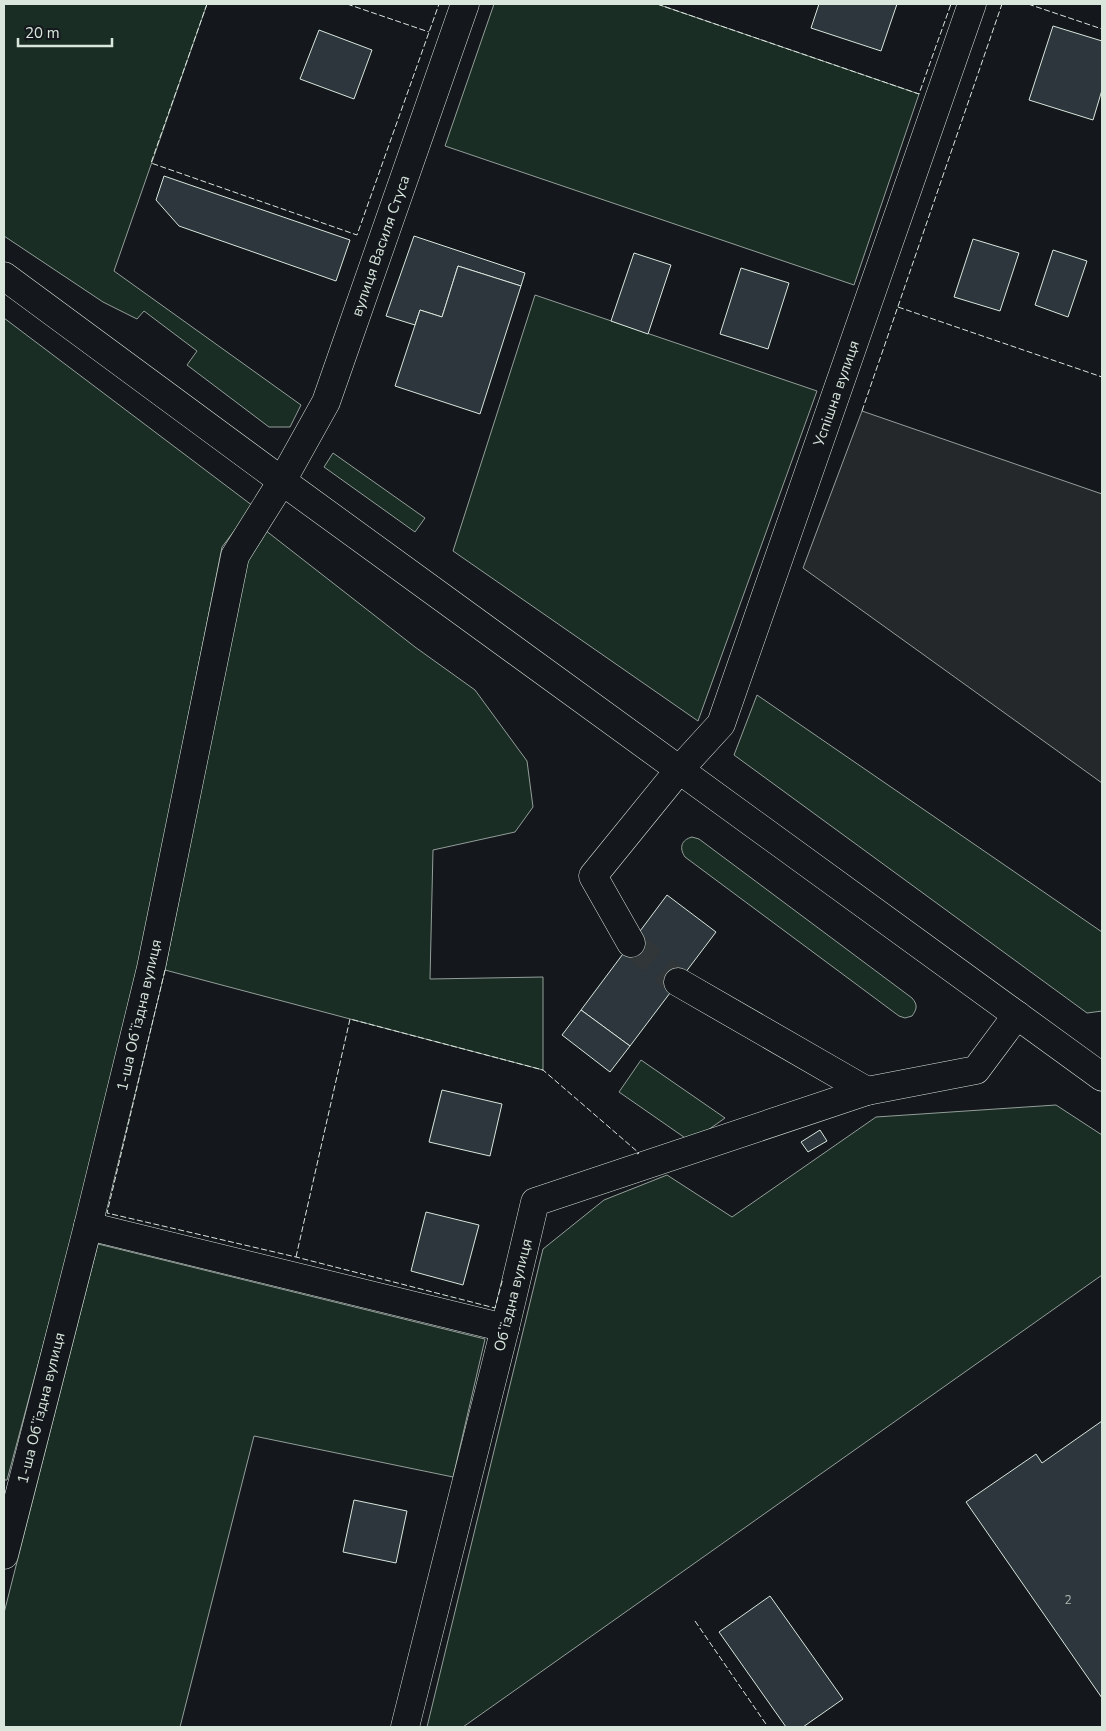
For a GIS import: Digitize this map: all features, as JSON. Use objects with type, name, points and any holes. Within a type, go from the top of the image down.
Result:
[{"type":"street","name":"вулиця Василя Стуса","points":[[282,482],[326,402],[465,4]]},
{"type":"street","name":"Успішна вулиця","points":[[631,943],[593,876],[680,770],[721,724],[972,4]]},
{"type":"street","points":[[4,276],[282,482],[1102,1077]]},
{"type":"street","name":"1-ша Обʼїздна вулиця","points":[[4,1555],[88,1226],[151,968],[235,556],[282,482]]},
{"type":"street","points":[[678,982],[867,1091],[976,1070],[1017,1015]]},
{"type":"street","name":"Обʼїздна вулиця","points":[[405,1727],[535,1202],[867,1091]]},
{"type":"street","points":[[88,1226],[505,1328]]},
{"type":"green space","points":[[4,4],[207,4],[114,271],[301,405],[290,427],[269,427],[187,365],[197,351],[144,311],[137,319],[103,302],[4,236]]},
{"type":"green space","points":[[494,4],[657,4],[919,94],[854,285],[445,146]]},
{"type":"green space","points":[[535,295],[817,391],[698,721],[453,551]]},
{"type":"green space","points":[[4,318],[253,506],[222,547],[139,965],[76,1223],[7,1480],[4,1480]]},
{"type":"green space","points":[[333,453],[425,518],[415,532],[324,467]]},
{"type":"green space","points":[[265,530],[415,647],[475,690],[527,761],[533,807],[515,832],[433,850],[430,979],[543,977],[543,1070],[165,970],[245,561]]},
{"type":"green space","points":[[757,695],[1102,932],[1102,1011],[1087,1013],[734,755]]},
{"type":"green space","points":[[692,837],[699,839],[912,998],[916,1007],[912,1016],[905,1018],[899,1016],[685,857],[682,850],[683,842]]},
{"type":"green space","points":[[641,1060],[725,1118],[691,1142],[619,1092]]},
{"type":"green space","points":[[1056,1105],[1102,1135],[1102,1275],[463,1727],[427,1727],[543,1249],[604,1200],[667,1175],[732,1217],[876,1117]]},
{"type":"green space","points":[[98,1244],[485,1339],[453,1477],[254,1436],[180,1727],[4,1727],[4,1613]]},
{"type":"shaded area","points":[[862,411],[1102,494],[1102,783],[803,568]]},
{"type":"building","points":[[819,4],[897,4],[881,51],[811,28]]},
{"type":"building","points":[[1053,26],[1102,41],[1102,90],[1093,120],[1029,100]]},
{"type":"building","points":[[319,30],[372,50],[354,99],[300,79]]},
{"type":"building","points":[[164,176],[350,240],[336,281],[179,226],[156,200]]},
{"type":"building","points":[[414,236],[525,273],[521,286],[458,266],[442,317],[420,310],[415,325],[386,316]]},
{"type":"building","points":[[973,239],[1019,253],[1000,311],[954,297]]},
{"type":"building","points":[[1053,250],[1087,261],[1068,317],[1035,305]]},
{"type":"building","points":[[634,253],[671,265],[648,334],[611,321]]},
{"type":"building","points":[[458,266],[521,286],[480,414],[395,386],[420,310],[442,317]]},
{"type":"building","points":[[741,268],[789,283],[768,349],[720,334]]},
{"type":"building","points":[[667,895],[716,932],[630,1046],[581,1010]]},
{"type":"building","points":[[581,1010],[630,1046],[610,1072],[562,1035]]},
{"type":"building","points":[[442,1090],[502,1104],[490,1156],[429,1142]]},
{"type":"building","points":[[820,1130],[827,1141],[808,1152],[801,1142]]},
{"type":"building","points":[[426,1212],[479,1225],[463,1285],[411,1271]]},
{"type":"building","points":[[1102,1421],[1102,1698],[966,1502],[1036,1454],[1042,1463]]},
{"type":"building","points":[[354,1500],[407,1511],[396,1563],[343,1552]]},
{"type":"building","points":[[770,1596],[843,1699],[803,1727],[786,1727],[719,1632]]},
{"type":"tunnel","points":[[631,943],[678,982]]},
{"type":"fence","points":[[207,4],[151,163],[357,235],[439,4]]},
{"type":"fence","points":[[347,4],[429,32]]},
{"type":"fence","points":[[657,4],[919,94],[951,4]]},
{"type":"fence","points":[[862,411],[1002,4]]},
{"type":"fence","points":[[1028,4],[1102,29]]},
{"type":"fence","points":[[898,307],[1102,377]]},
{"type":"fence","points":[[165,970],[107,1213],[296,1257],[495,1308],[503,1278]]},
{"type":"fence","points":[[296,1257],[350,1019],[543,1070],[639,1153],[637,1154]]},
{"type":"fence","points":[[695,1621],[768,1727]]}]
